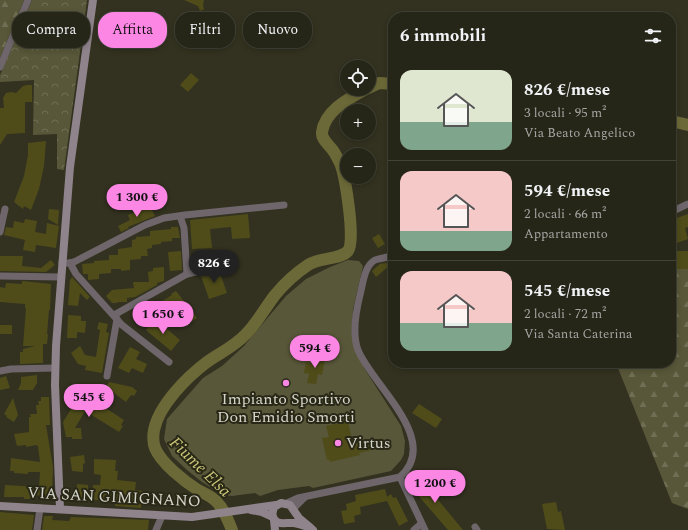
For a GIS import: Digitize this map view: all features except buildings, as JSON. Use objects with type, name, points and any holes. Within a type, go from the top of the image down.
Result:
[{"type":"main road","points":[[60,508],[55,368],[61,277],[66,263],[70,164],[93,0]]},
{"type":"main road","name":"VIA SAN GIMIGNANO","points":[[0,506],[60,508],[162,516],[198,517],[276,505],[281,502],[287,503],[303,522],[312,529]]},
{"type":"main road","points":[[275,530],[272,512],[276,505]]},
{"type":"main road","name":"VIA SAN GIMIGNANO","points":[[250,509],[262,512],[284,526],[295,523],[312,529]]},
{"type":"main road","points":[[284,526],[293,518],[294,510]]},
{"type":"street","points":[[0,67],[28,0]]},
{"type":"street","points":[[676,210],[688,204]]},
{"type":"street","points":[[168,362],[127,330],[66,263],[168,217],[284,205]]},
{"type":"street","points":[[0,232],[5,209]]},
{"type":"street","points":[[180,216],[184,228],[187,274]]},
{"type":"street","points":[[287,503],[293,499],[400,478],[408,468],[413,458],[411,438],[399,410],[360,354],[356,337],[358,302],[367,268],[373,261],[388,256]]},
{"type":"street","points":[[115,317],[187,274],[227,262]]},
{"type":"street","points":[[0,276],[61,277]]},
{"type":"street","points":[[107,376],[115,317]]},
{"type":"street","points":[[0,371],[11,369],[55,368]]},
{"type":"street","points":[[400,478],[423,527],[414,530]]},
{"type":"street","points":[[294,510],[305,497]]},
{"type":"street","points":[[38,530],[40,508]]},
{"type":"street","points":[[156,530],[162,516]]},
{"type":"green space","points":[[0,0],[24,0],[19,12],[12,12],[12,29],[0,58]]},
{"type":"green space","points":[[32,0],[87,0],[85,12],[27,12]]},
{"type":"green space","points":[[12,47],[81,48],[64,170],[57,169],[57,134],[33,135],[34,80],[0,82],[0,75]]},
{"type":"green space","name":"Impianto Sportivo Don Emidio Smorti","points":[[348,260],[359,261],[363,266],[353,309],[352,336],[364,368],[401,426],[405,441],[404,454],[401,460],[391,471],[313,488],[309,486],[278,490],[260,496],[255,493],[232,496],[223,495],[202,482],[172,456],[164,439],[167,419],[203,378],[222,366],[244,346],[286,296],[306,279]]},
{"type":"green space","points":[[676,269],[688,269],[688,509],[672,503],[618,368],[676,368]]},
{"type":"waterway","name":"Fiume Elsa","points":[[376,84],[379,83],[388,84]]},
{"type":"waterway","name":"Fiume Elsa","points":[[232,530],[224,511],[219,504],[210,496],[198,490],[174,472],[162,460],[154,446],[154,430],[162,411],[175,392],[199,368],[242,338],[254,325],[275,295],[290,279],[313,262],[340,256],[348,251],[351,235],[349,208],[342,170],[336,154],[324,140],[322,132],[324,124],[333,111],[354,96]]},
{"type":"waterway","name":"Fiume Elsa","points":[[676,122],[688,125]]},
{"type":"place","name":"Impianto Sportivo Don Emidio Smorti","points":[[286,383]]},
{"type":"place","name":"Virtus","points":[[338,443]]}]
